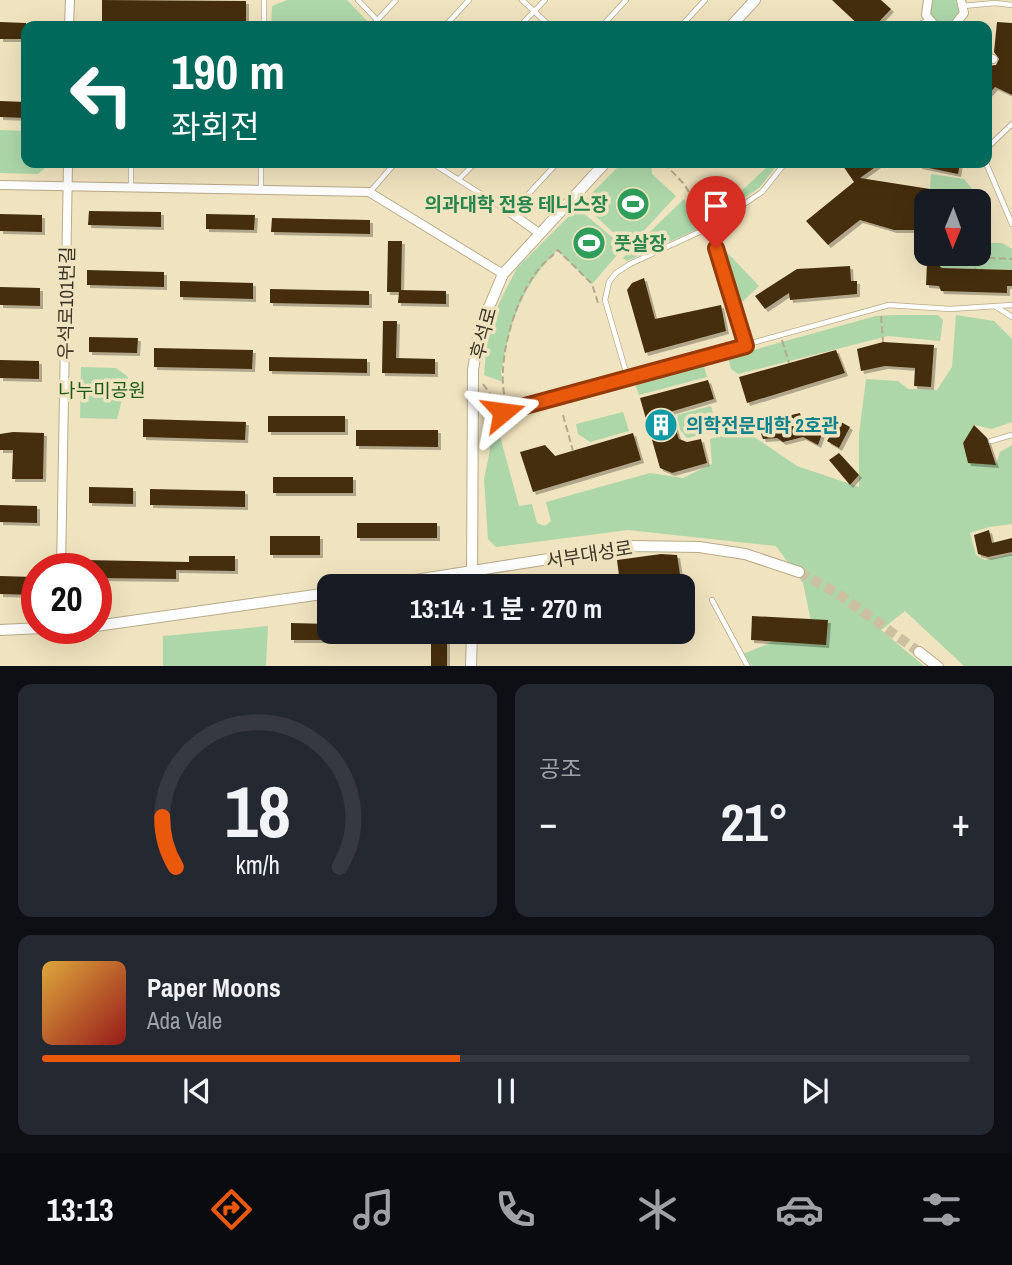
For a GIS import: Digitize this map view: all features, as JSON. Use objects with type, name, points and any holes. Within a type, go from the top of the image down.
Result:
[{"type":"street","points":[[69,21],[70,0]]},
{"type":"street","points":[[736,21],[755,0]]},
{"type":"street","points":[[925,2],[930,21]]},
{"type":"street","points":[[961,21],[962,3]]},
{"type":"street","name":"우석로101번길","points":[[61,553],[68,168]]},
{"type":"street","name":"후석로","points":[[472,573],[473,370],[479,331],[503,274],[600,168]]},
{"type":"street","points":[[0,185],[369,192],[503,274]]},
{"type":"street","points":[[511,213],[539,233]]},
{"type":"street","name":"서부대성로","points":[[465,574],[631,545],[699,547],[745,554],[799,572]]},
{"type":"street","points":[[112,624],[317,595]]},
{"type":"street","points":[[0,630],[21,629]]},
{"type":"street","points":[[471,644],[471,666]]},
{"type":"street","points":[[919,652],[937,666]]},
{"type":"lane","points":[[264,0],[264,21]]},
{"type":"lane","points":[[358,0],[377,20],[396,0]]},
{"type":"lane","points":[[450,21],[469,0]]},
{"type":"lane","points":[[522,0],[545,21]]},
{"type":"lane","points":[[525,21],[545,0]]},
{"type":"lane","points":[[607,21],[626,0]]},
{"type":"lane","points":[[686,21],[705,0]]},
{"type":"lane","points":[[962,3],[1012,5]]},
{"type":"lane","points":[[992,143],[1012,124]]},
{"type":"lane","points":[[131,168],[131,188]]},
{"type":"lane","points":[[261,168],[261,190]]},
{"type":"lane","points":[[369,192],[391,168]]},
{"type":"lane","points":[[441,168],[511,213],[552,168]]},
{"type":"lane","points":[[460,179],[470,168]]},
{"type":"lane","points":[[628,379],[605,300],[609,282],[615,273],[710,227],[762,192],[781,168]]},
{"type":"lane","points":[[988,168],[1012,225]]},
{"type":"lane","points":[[710,227],[746,346]]},
{"type":"lane","points":[[503,412],[880,308],[1012,304]]},
{"type":"lane","points":[[995,305],[1012,317]]},
{"type":"lane","points":[[991,441],[1012,435]]},
{"type":"lane","points":[[712,600],[747,666]]},
{"type":"path","points":[[669,168],[684,184],[710,227]]},
{"type":"path","points":[[507,404],[501,373],[513,323],[534,275],[558,250],[592,284],[600,310]]},
{"type":"path","points":[[991,257],[1012,258]]},
{"type":"path","points":[[880,308],[883,342]]},
{"type":"path","points":[[781,336],[789,363]]},
{"type":"path","points":[[473,370],[503,412]]},
{"type":"path","points":[[563,415],[573,451]]},
{"type":"green space","points":[[287,0],[347,0],[367,21],[271,21],[272,6]]},
{"type":"green space","points":[[930,0],[956,0],[959,14],[952,21],[931,19]]},
{"type":"green space","points":[[0,130],[21,131],[21,168],[45,168],[38,174],[0,173]]},
{"type":"green space","points":[[617,168],[651,168],[652,174],[676,196],[629,247],[591,212],[582,212],[624,247],[592,284],[557,250],[534,278],[519,307],[501,373],[503,382],[484,375],[487,340],[499,303],[517,268]]},
{"type":"green space","points":[[766,168],[775,168],[759,188],[712,219]]},
{"type":"green space","points":[[931,174],[964,179],[972,189],[930,189]]},
{"type":"green space","points":[[684,199],[700,228],[627,261],[623,258]]},
{"type":"green space","points":[[991,243],[1002,243],[1012,249],[1012,270],[941,268],[991,266]]},
{"type":"green space","points":[[723,248],[759,286],[741,303]]},
{"type":"green space","points":[[938,315],[943,320],[940,341],[888,336],[738,374],[731,369],[728,357],[876,316]]},
{"type":"green space","points":[[956,315],[994,321],[1012,339],[1012,422],[992,429],[974,425],[963,443],[968,463],[996,464],[1000,452],[1012,445],[1012,524],[970,533],[976,555],[985,560],[1012,554],[1012,666],[964,666],[905,611],[881,630],[924,666],[752,666],[743,654],[812,626],[803,583],[776,546],[628,530],[496,547],[488,539],[484,479],[490,450],[487,406],[495,418],[519,506],[532,504],[537,523],[545,526],[551,521],[546,502],[650,473],[683,478],[712,464],[710,439],[744,430],[797,466],[859,487],[859,434],[866,379],[898,381],[908,389],[937,390],[952,367]]},
{"type":"green space","points":[[704,366],[707,377],[639,395],[635,384]]},
{"type":"green space","name":"나누미공원","points":[[81,367],[116,368],[128,377],[117,419],[80,418]]},
{"type":"green space","points":[[711,406],[718,431],[687,438],[680,430],[677,415]]},
{"type":"green space","points":[[623,412],[629,431],[590,442],[578,434],[576,424]]},
{"type":"green space","points":[[268,626],[266,666],[163,666],[163,636]]},
{"type":"building","points":[[102,0],[246,1],[246,21],[102,21]]},
{"type":"building","points":[[832,0],[881,0],[891,9],[880,21],[855,21]]},
{"type":"building","points":[[0,22],[21,23],[21,39],[0,39]]},
{"type":"building","points":[[997,22],[1012,23],[1012,95],[995,87],[992,90],[992,65],[996,65],[999,59],[994,52]]},
{"type":"building","points":[[0,101],[21,102],[21,118],[0,117]]},
{"type":"building","points":[[844,168],[874,168],[860,178],[930,189],[914,189],[914,230],[894,230],[860,220],[828,245],[806,221],[854,182]]},
{"type":"building","points":[[929,168],[959,168],[958,174]]},
{"type":"building","points":[[89,211],[161,212],[161,227],[88,225]]},
{"type":"building","points":[[0,214],[42,215],[42,232],[0,231]]},
{"type":"building","points":[[206,214],[255,215],[254,230],[206,229]]},
{"type":"building","points":[[272,218],[370,220],[370,234],[271,232]]},
{"type":"building","points":[[388,241],[402,241],[401,290],[446,291],[446,304],[398,303],[399,292],[387,292]]},
{"type":"building","points":[[850,266],[851,281],[857,281],[857,294],[790,300],[789,293],[765,309],[755,296],[797,269]]},
{"type":"building","points":[[927,266],[1012,270],[1012,286],[1007,286],[1007,293],[941,291],[939,286],[926,285]]},
{"type":"building","points":[[87,270],[164,272],[164,287],[87,285]]},
{"type":"building","points":[[644,278],[655,319],[721,305],[726,331],[645,353],[627,290],[632,283]]},
{"type":"building","points":[[180,281],[253,283],[253,299],[180,297]]},
{"type":"building","points":[[0,287],[40,288],[40,306],[0,305]]},
{"type":"building","points":[[270,289],[369,291],[369,305],[270,303]]},
{"type":"building","points":[[383,321],[397,321],[396,358],[435,359],[435,374],[382,373]]},
{"type":"building","points":[[89,337],[138,338],[137,353],[89,352]]},
{"type":"building","points":[[883,342],[934,345],[931,387],[914,386],[915,368],[885,366],[861,371],[857,349]]},
{"type":"building","points":[[154,348],[253,350],[252,369],[154,367]]},
{"type":"building","points":[[836,350],[845,373],[747,403],[739,377]]},
{"type":"building","points":[[269,357],[367,359],[367,373],[269,371]]},
{"type":"building","points":[[0,360],[39,361],[39,379],[0,378]]},
{"type":"building","name":"의학전문대학 2호관","points":[[708,380],[714,399],[670,412],[679,439],[687,442],[701,439],[707,463],[672,473],[660,468],[640,398]]},
{"type":"building","points":[[800,413],[803,425],[822,434],[818,445],[803,437],[783,442],[777,438],[763,439],[757,423]]},
{"type":"building","points":[[268,416],[345,416],[345,432],[268,432]]},
{"type":"building","points":[[143,419],[246,422],[245,440],[143,437]]},
{"type":"building","points":[[839,421],[850,427],[839,448],[827,441]]},
{"type":"building","points":[[974,425],[987,438],[996,465],[968,463],[963,443]]},
{"type":"building","points":[[356,430],[438,430],[438,447],[356,446]]},
{"type":"building","points":[[44,433],[43,479],[12,479],[13,450],[0,450],[0,434]]},
{"type":"building","points":[[633,433],[641,460],[533,492],[520,452],[545,445],[555,456]]},
{"type":"building","points":[[839,453],[859,475],[850,485],[829,460]]},
{"type":"building","points":[[273,477],[353,477],[353,493],[273,493]]},
{"type":"building","points":[[89,487],[133,488],[133,504],[89,503]]},
{"type":"building","points":[[150,489],[245,491],[245,507],[150,505]]},
{"type":"building","points":[[0,505],[37,506],[37,523],[0,522]]},
{"type":"building","points":[[357,523],[437,523],[437,538],[357,538]]},
{"type":"building","points":[[989,530],[992,543],[1012,538],[1012,552],[988,557],[978,554],[974,535]]},
{"type":"building","points":[[270,536],[320,536],[320,555],[270,555]]},
{"type":"building","points":[[661,554],[677,555],[680,574],[619,574],[617,560]]},
{"type":"building","points":[[189,556],[235,556],[235,571],[176,570],[176,579],[112,578],[112,561],[189,562]]},
{"type":"building","points":[[0,576],[21,577],[21,595],[0,594]]},
{"type":"building","points":[[752,616],[828,620],[826,645],[751,640]]},
{"type":"building","points":[[291,623],[317,624],[317,640],[291,640]]},
{"type":"building","points":[[431,644],[447,644],[447,666],[431,666]]},
{"type":"tunnel","points":[[799,572],[840,595],[919,652]]},
{"type":"place","name":"의과대학 전용 테니스장","points":[[633,204]]},
{"type":"place","name":"풋살장","points":[[589,243]]},
{"type":"place","name":"의학전문대학 2호관","points":[[661,425]]},
{"type":"route","points":[[503,412],[746,346],[716,248]]}]
